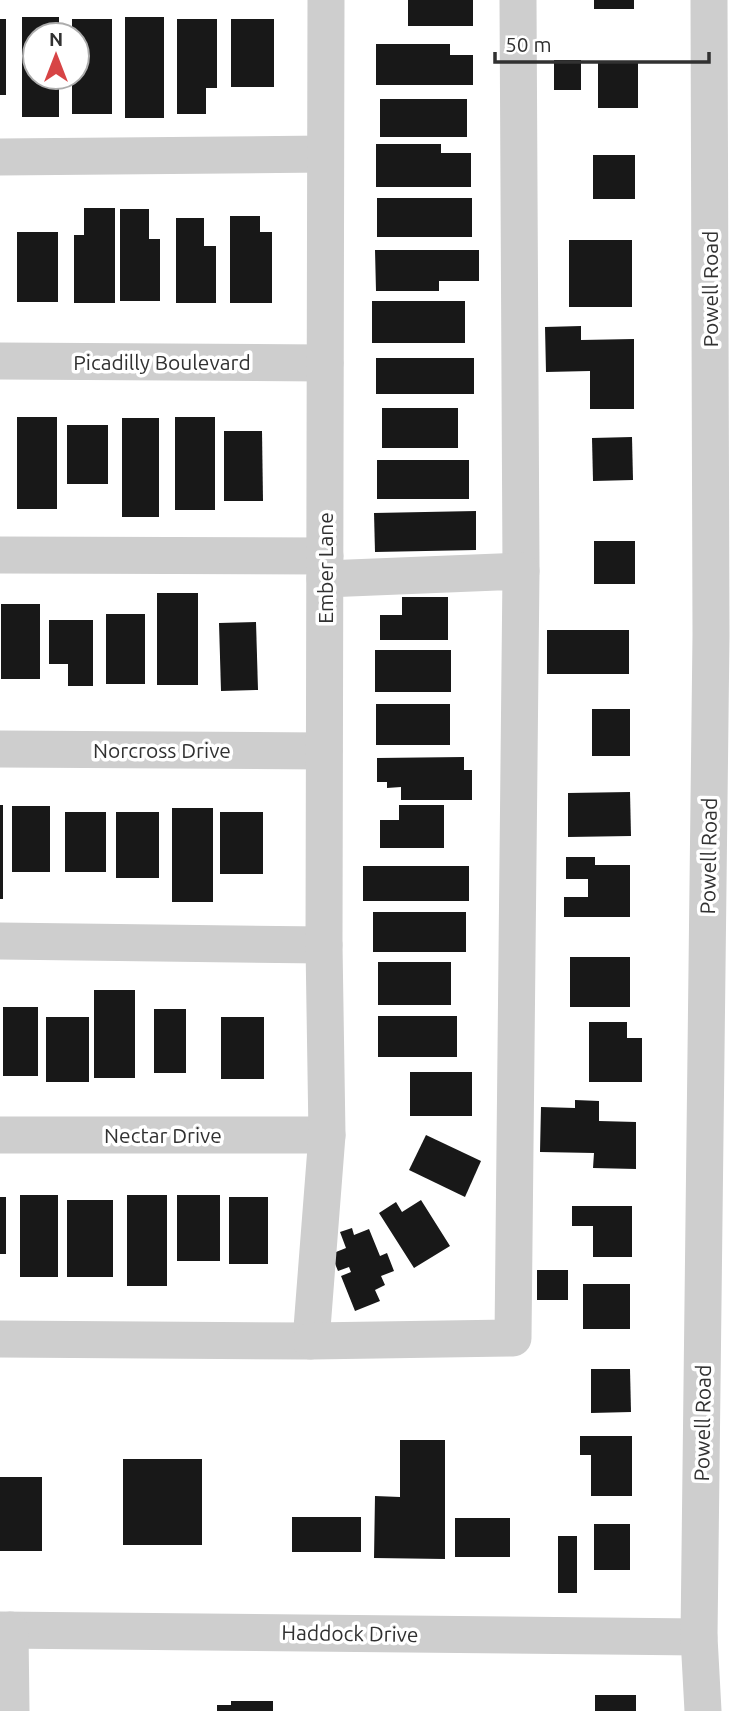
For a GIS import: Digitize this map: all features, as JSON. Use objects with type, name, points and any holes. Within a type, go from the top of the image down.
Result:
[{"type":"street","name":"Ember Lane","points":[[311,1341],[327,1135],[324,945],[326,0]]},
{"type":"street","points":[[0,1339],[311,1341],[513,1338],[521,571],[518,0]]},
{"type":"street","name":"Powell Road","points":[[703,1711],[699,1637],[725,635],[709,0]]},
{"type":"street","points":[[0,157],[325,154]]},
{"type":"street","name":"Picadilly Boulevard","points":[[0,361],[325,363]]},
{"type":"street","points":[[0,555],[521,571]]},
{"type":"street","name":"Norcross Drive","points":[[0,749],[324,751]]},
{"type":"street","points":[[0,941],[324,945]]},
{"type":"street","name":"Nectar Drive","points":[[0,1135],[327,1135]]},
{"type":"street","points":[[5,1630],[11,1711]]},
{"type":"street","name":"Haddock Drive","points":[[5,1630],[699,1637]]},
{"type":"building","points":[[408,0],[473,0],[473,26],[408,26]]},
{"type":"building","points":[[594,0],[634,0],[634,9],[594,9]]},
{"type":"building","points":[[22,17],[59,17],[59,21],[22,21]]},
{"type":"building","points":[[125,17],[164,17],[164,118],[125,118]]},
{"type":"building","points":[[0,19],[6,19],[6,95],[0,95]]},
{"type":"building","points":[[112,19],[112,114],[72,114],[72,91],[91,91],[91,21],[72,21]]},
{"type":"building","points":[[177,19],[217,19],[217,88],[206,88],[206,114],[177,114]]},
{"type":"building","points":[[231,19],[274,19],[274,87],[231,87]]},
{"type":"building","points":[[376,44],[450,44],[450,55],[473,55],[473,85],[376,85]]},
{"type":"building","points":[[554,60],[581,60],[581,90],[554,90]]},
{"type":"building","points":[[598,62],[638,62],[638,108],[598,108]]},
{"type":"building","points":[[22,91],[59,91],[59,117],[22,117]]},
{"type":"building","points":[[380,99],[467,99],[467,137],[380,137]]},
{"type":"building","points":[[376,144],[441,144],[441,153],[471,153],[471,187],[376,187]]},
{"type":"building","points":[[593,155],[635,155],[635,199],[593,199]]},
{"type":"building","points":[[377,198],[472,198],[472,237],[377,237]]},
{"type":"building","points":[[84,208],[115,208],[115,303],[74,303],[74,235],[84,235]]},
{"type":"building","points":[[120,209],[149,209],[149,239],[160,239],[160,301],[120,301]]},
{"type":"building","points":[[230,216],[260,216],[260,232],[272,232],[272,303],[230,303]]},
{"type":"building","points":[[176,218],[204,218],[204,246],[216,246],[216,303],[176,303]]},
{"type":"building","points":[[17,232],[58,232],[58,302],[17,302]]},
{"type":"building","points":[[569,240],[632,240],[632,307],[569,307]]},
{"type":"building","points":[[375,250],[479,250],[479,281],[439,281],[439,291],[376,291]]},
{"type":"building","points":[[372,301],[465,301],[465,343],[372,343]]},
{"type":"building","points":[[581,326],[581,340],[634,339],[634,409],[590,409],[590,371],[546,372],[545,327]]},
{"type":"building","points":[[376,358],[474,358],[474,394],[376,394]]},
{"type":"building","points":[[382,408],[458,408],[458,448],[382,448]]},
{"type":"building","points":[[17,417],[57,417],[57,509],[17,509]]},
{"type":"building","points":[[175,417],[215,417],[215,510],[175,510]]},
{"type":"building","points":[[122,418],[159,418],[159,517],[122,517]]},
{"type":"building","points":[[67,425],[108,425],[108,484],[67,484]]},
{"type":"building","points":[[224,431],[262,431],[263,501],[224,501]]},
{"type":"building","points":[[632,437],[633,480],[593,481],[592,438]]},
{"type":"building","points":[[377,460],[469,460],[469,499],[377,499]]},
{"type":"building","points":[[476,511],[476,550],[375,552],[374,513]]},
{"type":"building","points":[[594,541],[635,541],[635,584],[594,584]]},
{"type":"building","points":[[157,593],[198,593],[198,685],[157,685]]},
{"type":"building","points":[[402,597],[448,597],[448,640],[380,640],[380,615],[402,615]]},
{"type":"building","points":[[1,604],[40,604],[40,679],[1,679]]},
{"type":"building","points":[[106,614],[145,614],[145,684],[106,684]]},
{"type":"building","points":[[49,620],[93,620],[93,686],[68,686],[68,664],[49,664]]},
{"type":"building","points":[[256,622],[258,690],[221,691],[219,623]]},
{"type":"building","points":[[547,630],[629,630],[629,674],[547,674]]},
{"type":"building","points":[[375,650],[451,650],[451,692],[375,692]]},
{"type":"building","points":[[376,704],[450,704],[450,745],[376,745]]},
{"type":"building","points":[[592,709],[630,709],[630,756],[592,756]]},
{"type":"building","points":[[464,757],[464,770],[472,770],[472,800],[401,800],[401,787],[387,788],[387,782],[377,782],[377,758]]},
{"type":"building","points":[[630,792],[631,836],[568,837],[568,793]]},
{"type":"building","points":[[0,805],[3,805],[3,899],[0,899]]},
{"type":"building","points":[[399,805],[444,805],[444,848],[380,848],[380,820],[399,820]]},
{"type":"building","points":[[12,806],[50,806],[50,872],[12,872]]},
{"type":"building","points":[[172,808],[213,808],[213,902],[172,902]]},
{"type":"building","points":[[65,812],[106,812],[106,872],[65,872]]},
{"type":"building","points":[[116,812],[159,812],[159,878],[116,878]]},
{"type":"building","points":[[220,812],[263,812],[263,874],[220,874]]},
{"type":"building","points":[[566,857],[595,857],[595,865],[630,865],[630,917],[564,917],[564,897],[588,897],[588,879],[566,879]]},
{"type":"building","points":[[363,866],[469,866],[469,901],[363,901]]},
{"type":"building","points":[[373,912],[466,912],[466,952],[373,952]]},
{"type":"building","points":[[570,957],[630,957],[630,1007],[570,1007]]},
{"type":"building","points":[[378,962],[451,962],[451,1005],[378,1005]]},
{"type":"building","points":[[94,990],[135,990],[135,1078],[94,1078]]},
{"type":"building","points":[[3,1007],[38,1007],[38,1076],[3,1076]]},
{"type":"building","points":[[154,1009],[186,1009],[186,1073],[154,1073]]},
{"type":"building","points":[[378,1016],[457,1016],[457,1057],[378,1057]]},
{"type":"building","points":[[46,1017],[89,1017],[89,1082],[46,1082]]},
{"type":"building","points":[[221,1017],[264,1017],[264,1079],[221,1079]]},
{"type":"building","points":[[589,1022],[627,1022],[627,1038],[642,1038],[642,1082],[589,1082]]},
{"type":"building","points":[[410,1072],[472,1072],[472,1116],[410,1116]]},
{"type":"building","points":[[575,1100],[599,1101],[599,1121],[636,1122],[636,1169],[593,1168],[594,1153],[540,1152],[541,1107],[575,1108]]},
{"type":"building","points":[[426,1135],[481,1161],[465,1197],[409,1170]]},
{"type":"building","points":[[20,1195],[58,1195],[58,1277],[20,1277]]},
{"type":"building","points":[[127,1195],[167,1195],[167,1286],[127,1286]]},
{"type":"building","points":[[177,1195],[220,1195],[220,1261],[177,1261]]},
{"type":"building","points":[[0,1197],[6,1197],[6,1254],[0,1254]]},
{"type":"building","points":[[229,1197],[268,1197],[268,1264],[229,1264]]},
{"type":"building","points":[[67,1200],[113,1200],[113,1277],[67,1277]]},
{"type":"building","points":[[421,1200],[450,1246],[414,1268],[379,1213],[396,1202],[402,1212]]},
{"type":"building","points":[[572,1206],[632,1206],[632,1257],[593,1257],[593,1226],[572,1226]]},
{"type":"building","points":[[352,1228],[354,1235],[369,1229],[380,1256],[387,1253],[394,1271],[381,1276],[385,1285],[375,1290],[380,1301],[355,1311],[341,1276],[351,1272],[349,1267],[338,1271],[331,1254],[346,1248],[340,1232]]},
{"type":"building","points":[[537,1270],[568,1270],[568,1300],[537,1300]]},
{"type":"building","points":[[583,1284],[630,1284],[630,1329],[583,1329]]},
{"type":"building","points":[[591,1369],[630,1369],[631,1412],[591,1413]]},
{"type":"building","points":[[580,1436],[632,1436],[632,1496],[591,1496],[591,1455],[580,1455]]},
{"type":"building","points":[[400,1440],[445,1440],[445,1559],[374,1558],[375,1496],[400,1497]]},
{"type":"building","points":[[123,1459],[202,1459],[202,1545],[123,1545]]},
{"type":"building","points":[[0,1477],[42,1477],[42,1551],[0,1551]]},
{"type":"building","points":[[292,1517],[361,1517],[361,1552],[292,1552]]},
{"type":"building","points":[[455,1518],[510,1518],[510,1557],[455,1557]]},
{"type":"building","points":[[594,1524],[630,1524],[630,1570],[594,1570]]},
{"type":"building","points":[[558,1536],[577,1536],[577,1593],[558,1593]]},
{"type":"building","points":[[595,1695],[636,1695],[636,1711],[595,1711]]},
{"type":"building","points":[[231,1701],[273,1701],[273,1711],[217,1711],[217,1705],[231,1705]]}]
